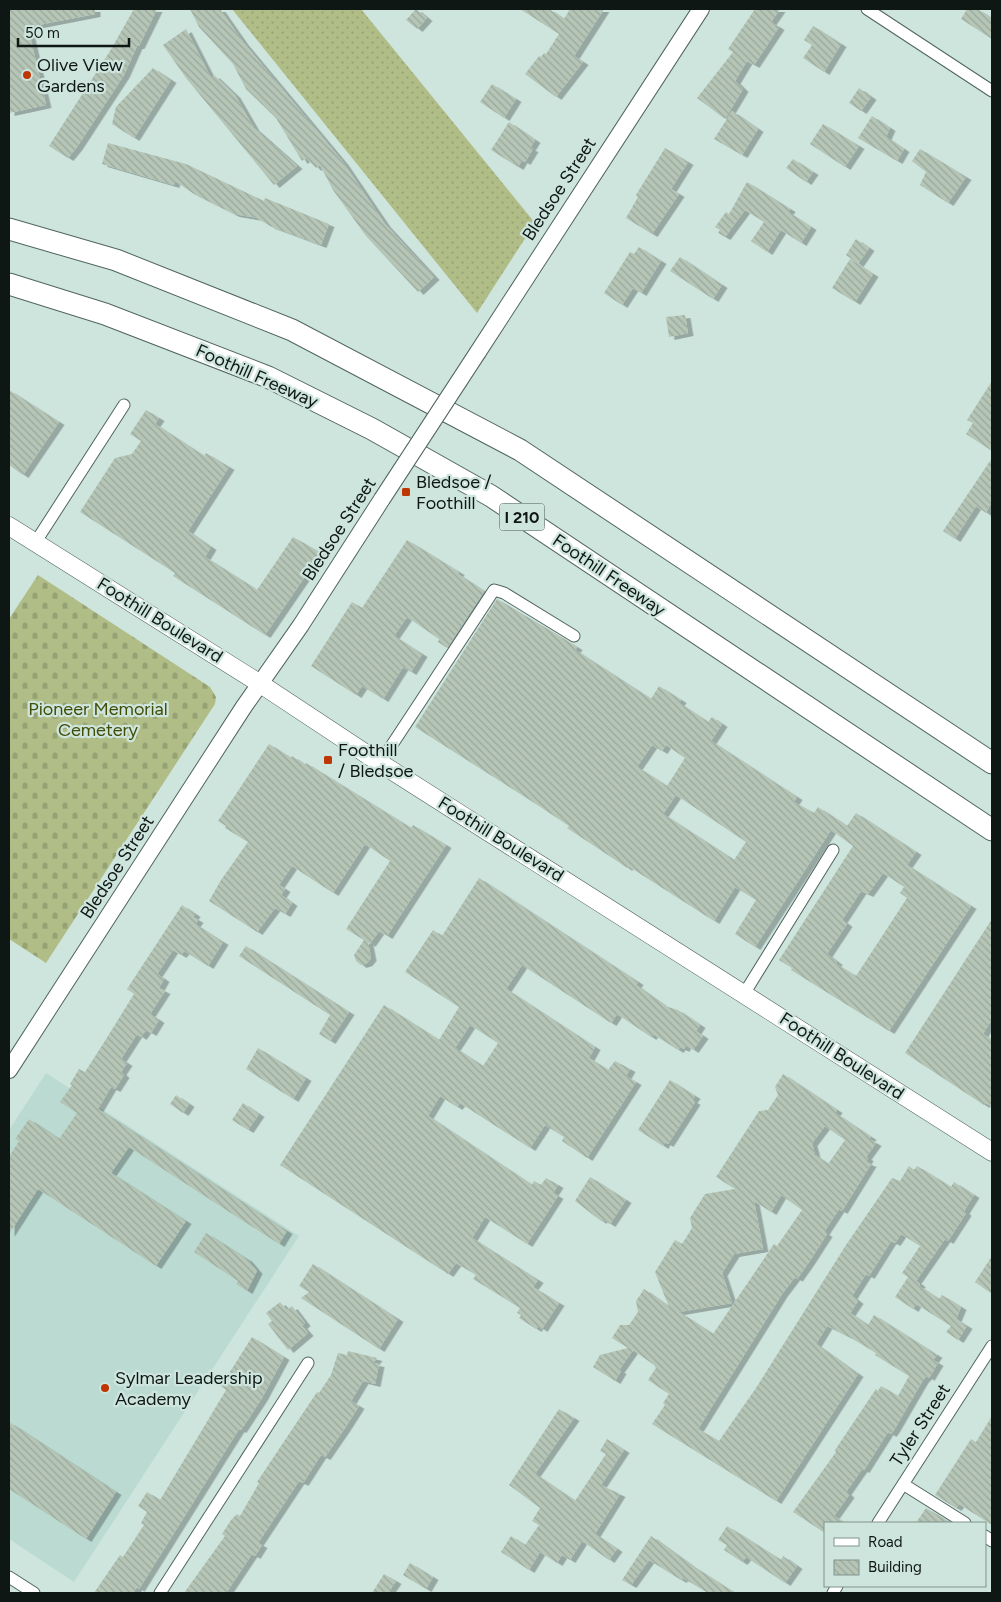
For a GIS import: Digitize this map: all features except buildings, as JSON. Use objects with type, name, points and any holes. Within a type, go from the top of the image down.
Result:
[{"type":"highway","points":[[9,229],[116,260],[292,330],[520,450],[992,763]]},
{"type":"highway","name":"Foothill Freeway","points":[[9,284],[105,314],[268,377],[372,429],[491,496],[992,830]]},
{"type":"main road","name":"Foothill Boulevard","points":[[9,526],[259,683],[992,1152]]},
{"type":"street","name":"Bledsoe Street","points":[[9,1070],[259,683],[301,624],[701,9]]},
{"type":"street","points":[[867,9],[992,92]]},
{"type":"street","points":[[35,543],[124,405]]},
{"type":"street","points":[[380,762],[494,590],[504,594],[574,636]]},
{"type":"street","points":[[744,994],[833,850]]},
{"type":"street","name":"Tyler Street","points":[[879,1522],[992,1346]]},
{"type":"street","points":[[160,1593],[308,1363]]},
{"type":"street","points":[[903,1484],[963,1522]]},
{"type":"street","points":[[9,1577],[34,1593]]},
{"type":"shaded area","name":"Sylmar Leadership Academy","points":[[46,1073],[299,1236],[74,1582],[9,1539],[9,1130]]},
{"type":"green space","points":[[232,9],[361,9],[535,223],[477,313]]},
{"type":"green space","name":"Pioneer Memorial Cemetery","points":[[38,575],[210,687],[216,697],[215,704],[46,963],[9,939],[9,619]]},
{"type":"place","name":"Olive View Gardens","points":[[27,75]]},
{"type":"place","name":"Bledsoe / Foothill","points":[[406,492]]},
{"type":"place","name":"Foothill / Bledsoe","points":[[328,760]]},
{"type":"place","name":"Sylmar Leadership Academy","points":[[105,1388]]}]
